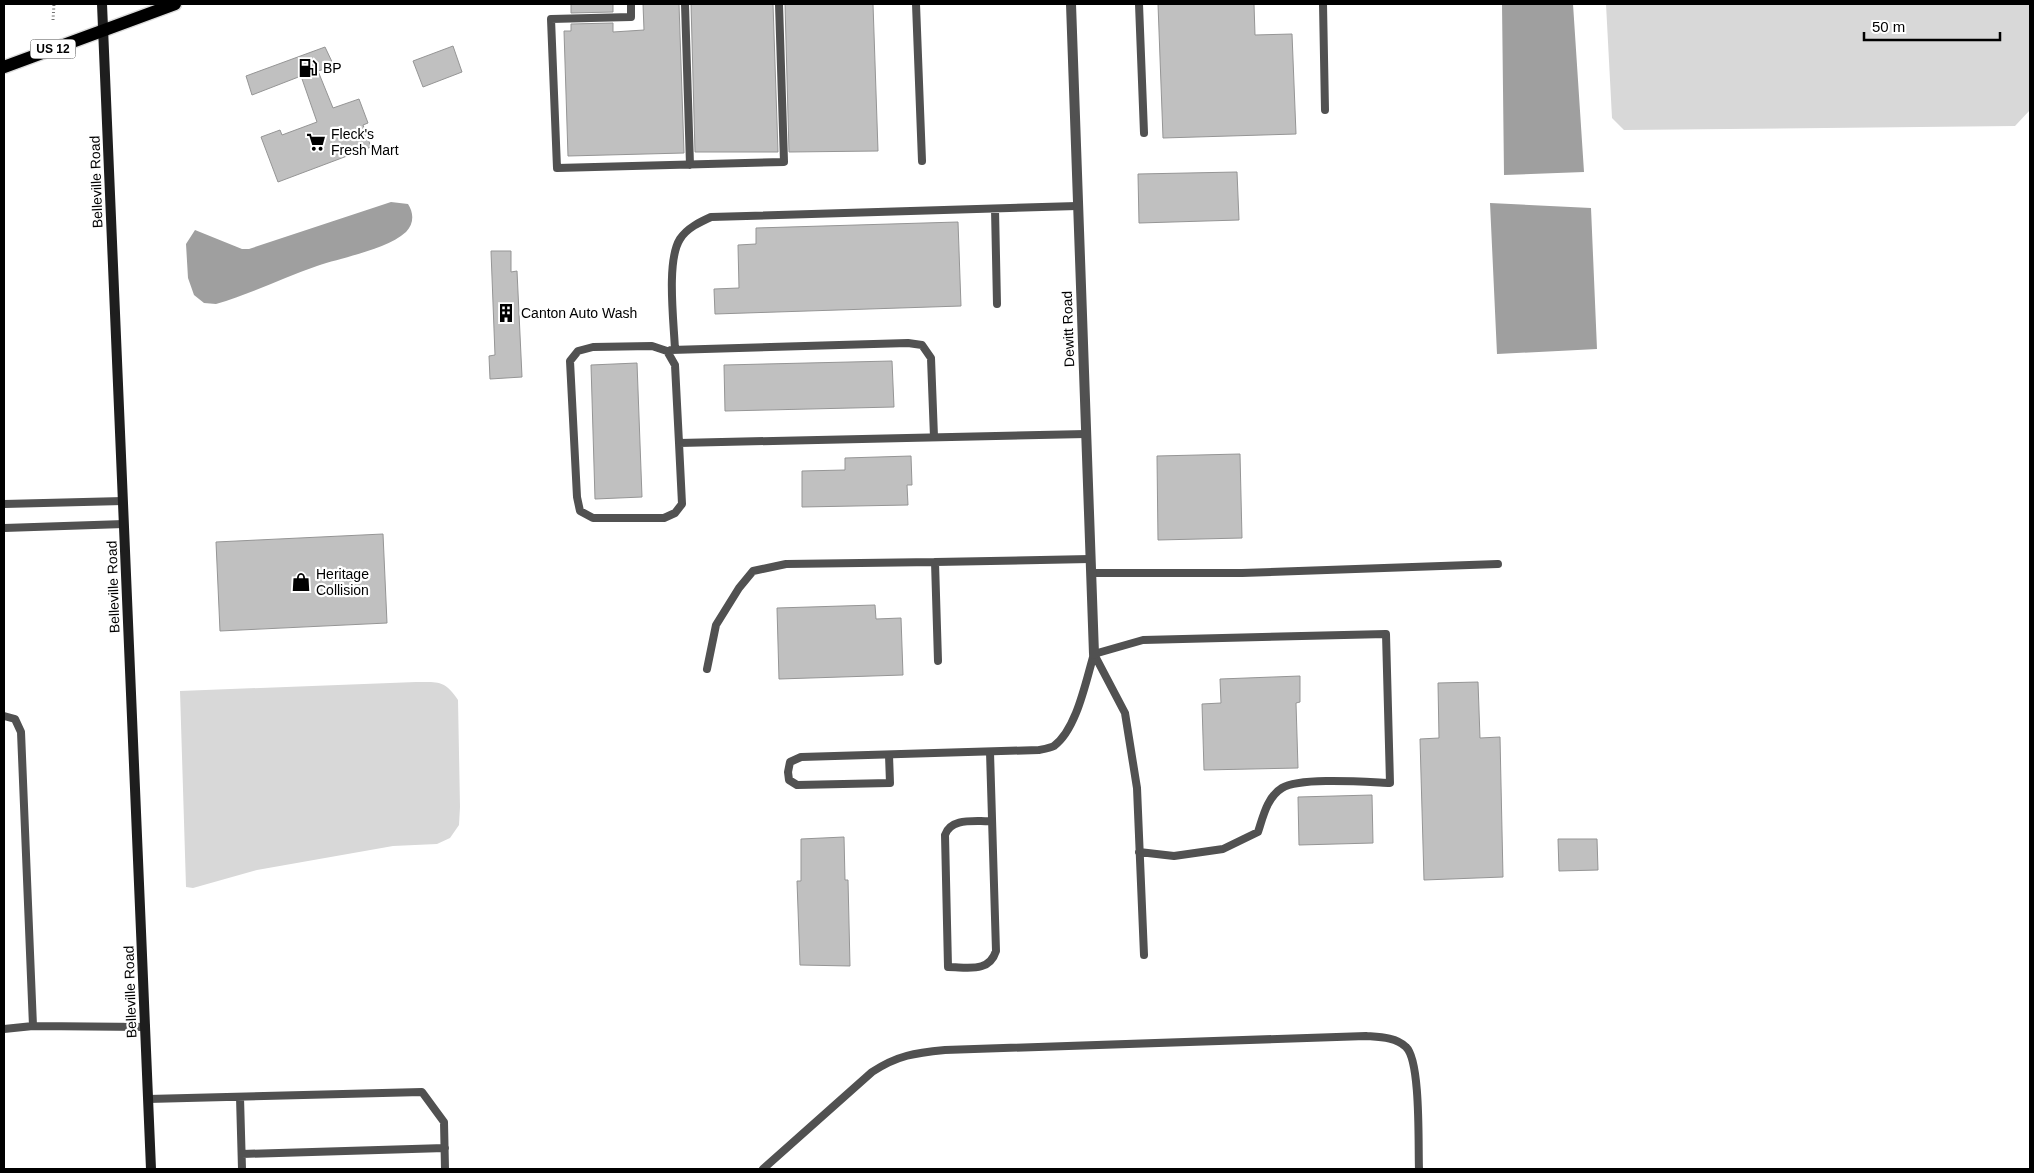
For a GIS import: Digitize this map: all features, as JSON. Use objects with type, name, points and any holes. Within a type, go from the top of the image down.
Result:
[{"type":"main road","name":"Belleville Road","points":[[102,4],[151,1169]]},
{"type":"main road","name":"US 12","points":[[4,67],[175,4]]},
{"type":"street","name":"Dewitt Road","points":[[1071,4],[1094,654]]},
{"type":"lane","points":[[631,4],[631,17],[552,19],[557,168],[784,162],[779,4]]},
{"type":"lane","points":[[685,4],[690,164]]},
{"type":"lane","points":[[916,4],[922,160]]},
{"type":"lane","points":[[1138,4],[1144,133]]},
{"type":"lane","points":[[1322,4],[1325,110]]},
{"type":"lane","points":[[675,350],[672,267],[675,248],[681,237],[695,224],[711,216],[1077,206]]},
{"type":"lane","points":[[995,209],[997,304]]},
{"type":"lane","points":[[667,351],[675,365],[682,504],[675,513],[664,518],[593,518],[580,511],[577,498],[570,361],[578,351],[593,347],[652,346],[667,351],[908,343],[922,345],[931,358],[934,437]]},
{"type":"lane","points":[[679,443],[1086,434]]},
{"type":"lane","points":[[4,504],[123,501]]},
{"type":"lane","points":[[4,528],[124,524]]},
{"type":"lane","points":[[707,669],[716,625],[739,588],[753,571],[786,564],[1090,558]]},
{"type":"lane","points":[[935,562],[938,661]]},
{"type":"lane","points":[[1091,574],[1242,572],[1498,564]]},
{"type":"lane","points":[[1094,654],[1143,640],[1386,634],[1390,783],[1315,781],[1282,788],[1265,809],[1258,832],[1223,849],[1174,856],[1140,852]]},
{"type":"lane","points":[[889,755],[890,783],[797,785],[790,780],[788,772],[790,762],[800,757],[990,752],[1039,750],[1052,747],[1062,738],[1076,711],[1094,654]]},
{"type":"lane","points":[[1094,654],[1125,713],[1137,788],[1144,955]]},
{"type":"lane","points":[[4,716],[15,719],[21,732],[33,1026]]},
{"type":"lane","points":[[990,752],[996,951],[992,961],[986,966],[948,967],[945,835],[947,828],[953,823],[992,821]]},
{"type":"lane","points":[[4,1029],[33,1026],[146,1027]]},
{"type":"lane","points":[[763,1169],[872,1072],[890,1060],[909,1053],[955,1049],[1366,1036],[1396,1041],[1407,1048],[1413,1059],[1416,1075],[1419,1169]]},
{"type":"lane","points":[[148,1100],[422,1092],[444,1122],[446,1169]]},
{"type":"lane","points":[[240,1097],[242,1169]]},
{"type":"lane","points":[[242,1154],[445,1148]]},
{"type":"path","points":[[53,20],[54,4]]},
{"type":"shaded area","points":[[1502,4],[1573,4],[1584,172],[1504,175]]},
{"type":"shaded area","points":[[1606,4],[2030,4],[2030,110],[2015,126],[1624,130],[1612,118]]},
{"type":"shaded area","points":[[391,202],[408,204],[412,218],[411,226],[406,232],[387,244],[317,266],[216,304],[204,303],[194,295],[188,278],[186,244],[195,230],[242,249],[249,249]]},
{"type":"shaded area","points":[[1490,203],[1591,208],[1597,349],[1497,354]]},
{"type":"shaded area","points":[[430,682],[445,686],[458,700],[459,825],[450,838],[437,844],[393,846],[257,870],[193,888],[186,887],[180,691]]},
{"type":"building","points":[[571,4],[613,4],[613,12],[571,13]]},
{"type":"building","points":[[643,4],[679,4],[684,153],[568,156],[564,31],[571,31],[571,24],[613,23],[613,32],[644,30]]},
{"type":"building","points":[[691,4],[773,4],[778,152],[695,152]]},
{"type":"building","points":[[785,4],[873,4],[878,151],[789,152]]},
{"type":"building","points":[[1158,4],[1254,4],[1255,35],[1292,34],[1296,134],[1163,138]]},
{"type":"building","points":[[453,46],[462,72],[423,87],[413,61]]},
{"type":"building","name":"Fleck's Fresh Mart","points":[[325,47],[334,66],[318,71],[333,108],[359,99],[368,123],[363,125],[371,147],[278,182],[261,137],[280,130],[282,135],[317,122],[301,76],[252,95],[246,76]]},
{"type":"building","points":[[1237,172],[1239,220],[1139,223],[1138,174]]},
{"type":"building","points":[[958,222],[961,306],[715,314],[714,289],[739,288],[738,245],[756,244],[756,228]]},
{"type":"building","name":"Canton Auto Wash","points":[[491,251],[511,251],[511,272],[517,271],[522,377],[490,379],[489,356],[495,355]]},
{"type":"building","points":[[892,361],[894,407],[725,411],[724,365]]},
{"type":"building","points":[[637,363],[642,497],[595,499],[591,365]]},
{"type":"building","points":[[1240,454],[1242,538],[1158,540],[1157,456]]},
{"type":"building","points":[[911,456],[912,485],[907,485],[908,505],[802,507],[802,471],[845,470],[845,458]]},
{"type":"building","name":"Heritage Collision","points":[[383,534],[387,623],[220,631],[216,542]]},
{"type":"building","points":[[875,605],[876,619],[901,618],[903,675],[779,679],[777,608]]},
{"type":"building","points":[[1300,676],[1300,702],[1296,703],[1298,768],[1204,770],[1202,704],[1221,703],[1220,679]]},
{"type":"building","points":[[1478,682],[1480,738],[1500,737],[1503,877],[1424,880],[1420,739],[1439,738],[1438,683]]},
{"type":"building","points":[[1372,795],[1373,843],[1299,845],[1298,797]]},
{"type":"building","points":[[844,837],[845,880],[848,880],[850,966],[800,965],[797,881],[801,881],[801,839]]},
{"type":"building","points":[[1558,839],[1597,839],[1598,870],[1559,871]]},
{"type":"place","name":"BP","points":[[308,68]]},
{"type":"place","name":"Fleck's Fresh Mart","points":[[316,142]]},
{"type":"place","name":"Canton Auto Wash","points":[[506,313]]},
{"type":"place","name":"Heritage Collision","points":[[301,582]]}]
